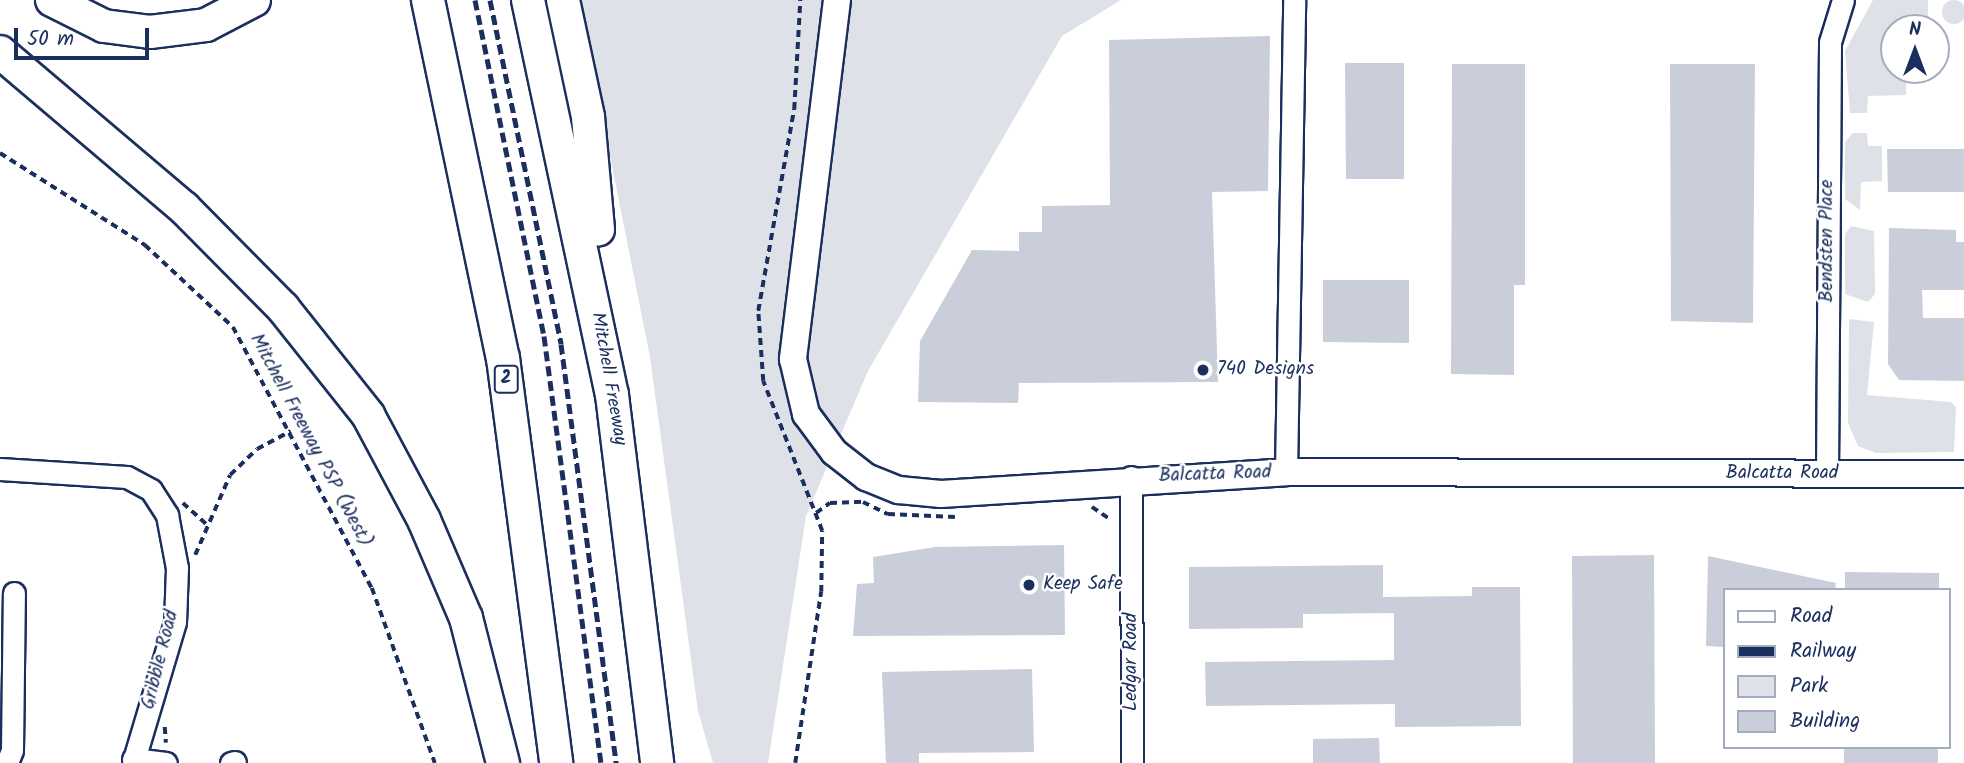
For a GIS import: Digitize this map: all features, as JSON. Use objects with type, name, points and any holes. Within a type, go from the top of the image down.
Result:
[{"type":"highway","points":[[52,0],[104,26],[150,32],[206,25],[254,0]]},
{"type":"highway","name":"2","points":[[428,0],[503,358],[556,763]]},
{"type":"highway","name":"Mitchell Freeway","points":[[528,0],[612,395],[657,763]]},
{"type":"highway","points":[[563,0],[587,117],[612,395]]},
{"type":"highway","points":[[0,52],[193,217],[283,307],[368,415],[425,520],[466,618],[503,763]]},
{"type":"main road","name":"Balcatta Road","points":[[819,0],[824,108]]},
{"type":"main road","name":"Balcatta Road","points":[[837,0],[793,359],[806,414],[834,452],[866,477],[900,490],[941,494],[1131,477],[1286,472],[1964,474]]},
{"type":"street","points":[[1286,472],[1294,0]]},
{"type":"street","name":"Bendsten Place","points":[[1827,474],[1830,42],[1833,3]]},
{"type":"street","name":"Gribble Road","points":[[0,469],[127,477],[151,490],[167,515],[177,568],[175,622],[133,761]]},
{"type":"street","name":"Ledgar Road","points":[[1131,477],[1132,763]]},
{"type":"street","points":[[6,763],[12,750],[14,593]]},
{"type":"street","points":[[133,761],[166,763]]},
{"type":"path","name":"Mitchell Freeway PSP (West)","points":[[0,153],[99,211],[196,288],[244,343],[384,617],[435,763]]},
{"type":"path","points":[[177,568],[191,567],[236,468],[291,431]]},
{"type":"path","points":[[816,513],[830,503],[863,502]]},
{"type":"green space","points":[[579,0],[1121,0],[1062,36],[868,371],[806,516],[768,763],[713,763],[698,711],[650,357]]},
{"type":"green space","points":[[1873,0],[1928,0],[1928,14],[1880,14],[1880,84],[1906,84],[1906,95],[1868,96],[1867,113],[1850,113],[1845,51]]},
{"type":"green space","points":[[1949,1],[1959,1],[1965,7],[1965,17],[1959,23],[1950,23],[1950,14],[1942,14],[1943,7]]},
{"type":"green space","points":[[1853,133],[1867,133],[1868,146],[1882,146],[1882,181],[1861,182],[1860,210],[1845,199],[1845,142]]},
{"type":"green space","points":[[1851,226],[1874,231],[1875,294],[1868,302],[1845,294],[1845,234]]},
{"type":"green space","points":[[1849,319],[1874,322],[1867,395],[1951,402],[1956,407],[1954,452],[1876,453],[1858,446],[1848,423]]},
{"type":"building","points":[[1270,36],[1268,191],[1212,192],[1218,382],[1019,383],[1018,403],[918,402],[920,341],[972,250],[1019,251],[1019,232],[1042,232],[1042,206],[1110,205],[1109,40]]},
{"type":"building","points":[[1345,63],[1404,63],[1404,179],[1346,179]]},
{"type":"building","points":[[1452,64],[1525,64],[1525,285],[1514,285],[1514,375],[1451,374]]},
{"type":"building","points":[[1670,64],[1755,64],[1753,323],[1671,321]]},
{"type":"building","points":[[1887,149],[1964,149],[1964,192],[1888,192]]},
{"type":"building","points":[[1889,228],[1956,230],[1956,242],[1964,242],[1964,290],[1922,290],[1923,318],[1964,318],[1964,381],[1899,380],[1888,364]]},
{"type":"building","points":[[1323,280],[1409,280],[1409,343],[1323,342]]},
{"type":"building","points":[[1064,545],[1065,635],[853,636],[857,584],[874,583],[873,557],[935,547]]},
{"type":"building","points":[[1654,555],[1655,763],[1573,763],[1572,556]]},
{"type":"building","points":[[1708,556],[1836,583],[1835,588],[1722,588],[1722,647],[1706,646]]},
{"type":"building","points":[[1383,565],[1383,597],[1472,596],[1472,587],[1520,587],[1521,726],[1395,727],[1395,704],[1206,706],[1205,662],[1394,660],[1394,613],[1303,614],[1303,628],[1189,629],[1189,567]]},
{"type":"building","points":[[1845,572],[1939,573],[1939,588],[1845,588]]},
{"type":"building","points":[[1032,669],[1034,752],[919,753],[919,763],[886,763],[882,672]]},
{"type":"building","points":[[1379,738],[1380,763],[1313,763],[1313,739]]},
{"type":"building","points":[[1844,749],[1938,749],[1938,763],[1844,763]]},
{"type":"railway","points":[[475,0],[544,336],[601,763]]},
{"type":"railway","points":[[490,0],[561,344],[616,763]]},
{"type":"place","name":"740 Designs","points":[[1203,370]]},
{"type":"place","name":"Keep Safe","points":[[1029,585]]}]
